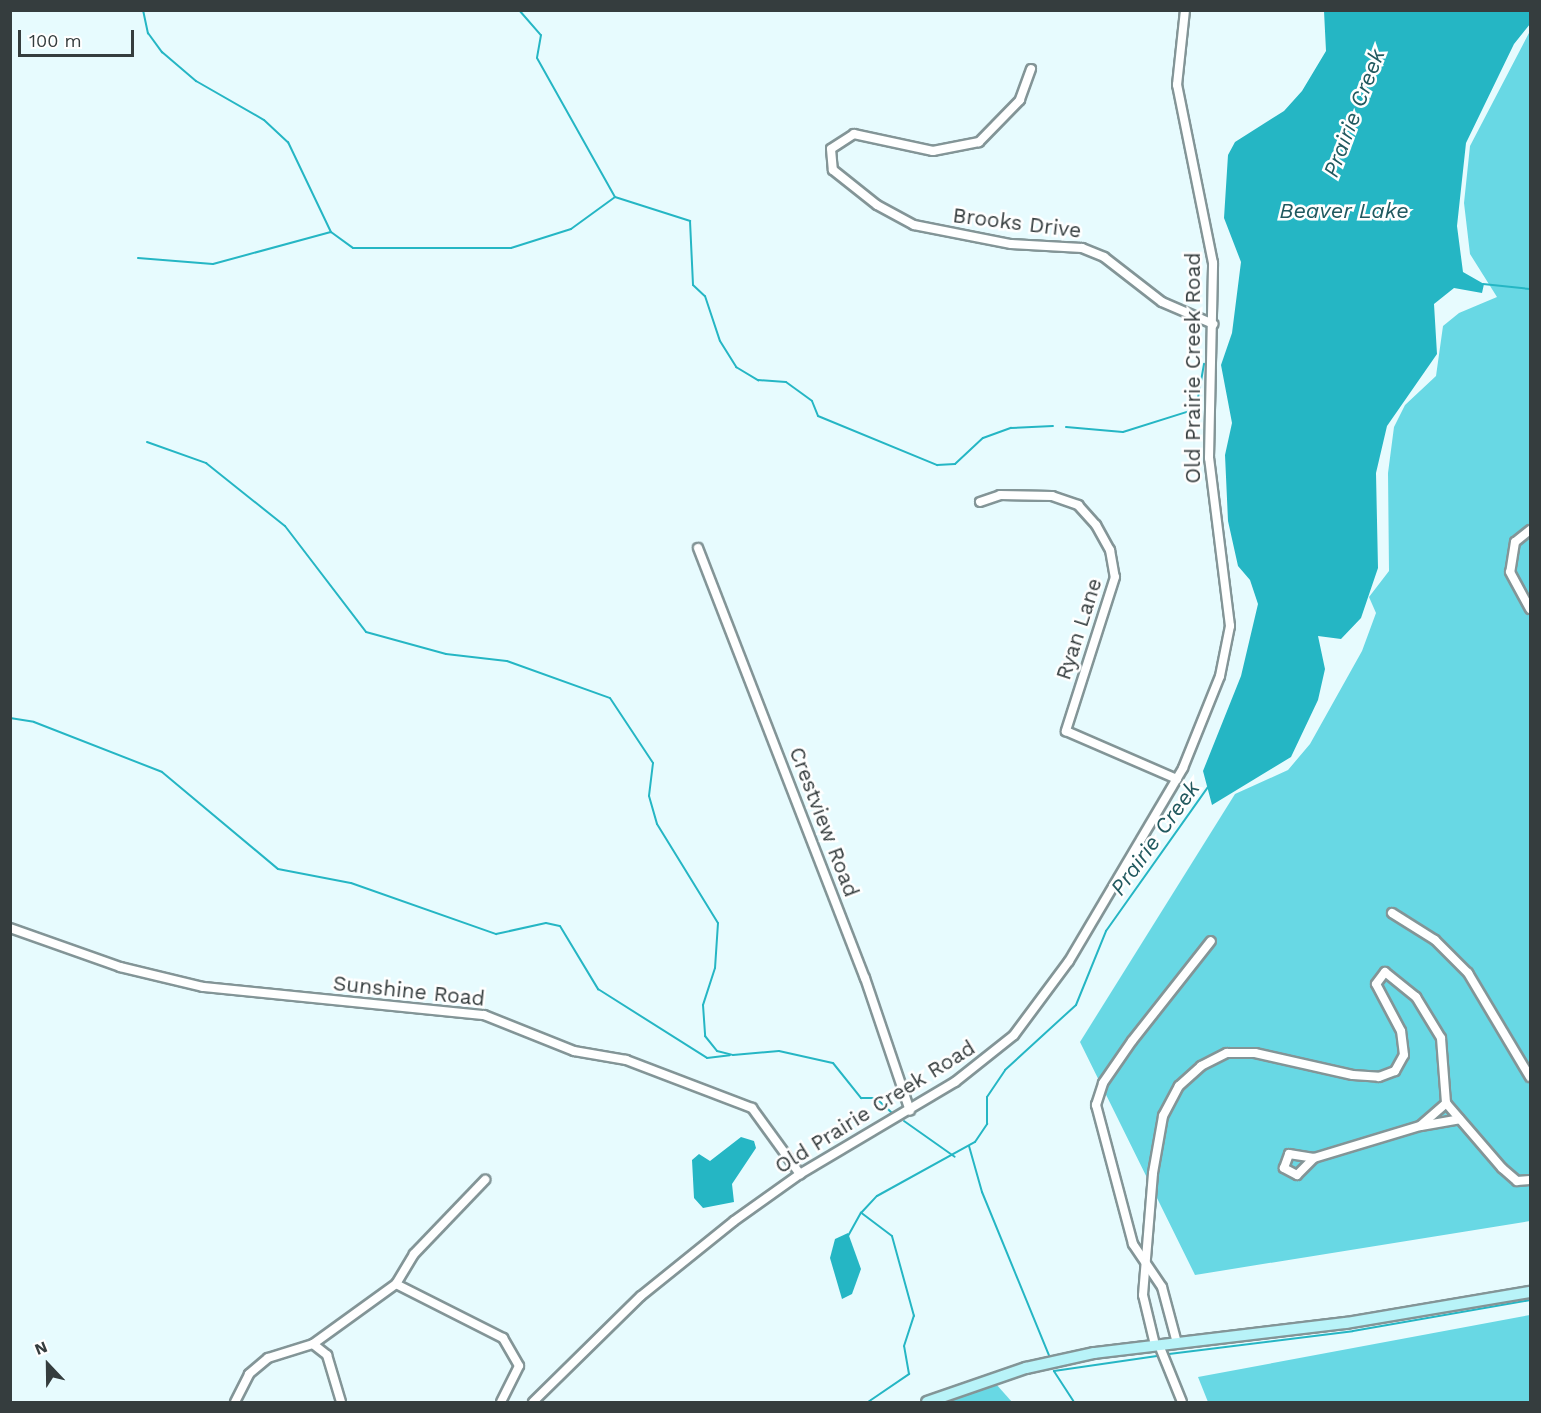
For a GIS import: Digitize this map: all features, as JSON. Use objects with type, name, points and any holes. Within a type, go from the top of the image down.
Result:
[{"type":"main road","points":[[927,1402],[1054,1361],[1530,1292]]},
{"type":"street","name":"Old Prairie Creek Road","points":[[533,1402],[641,1296],[800,1174],[910,1111],[986,1059],[1034,1013],[1177,778],[1220,676],[1230,626],[1209,458],[1213,262],[1177,85],[1185,10]]},
{"type":"street","name":"Brooks Drive","points":[[1031,69],[1020,100],[979,142],[933,150],[854,134],[831,149],[833,170],[877,205],[914,225],[1011,244],[1073,247],[1104,257],[1162,302],[1213,324]]},
{"type":"street","name":"Ryan Lane","points":[[980,502],[1012,494],[1065,500],[1087,514],[1110,550],[1113,589],[1066,731],[1177,778]]},
{"type":"street","points":[[1530,530],[1515,542],[1510,572],[1530,609]]},
{"type":"street","name":"Crestview Road","points":[[698,548],[865,978],[910,1111]]},
{"type":"street","points":[[1392,913],[1435,940],[1468,973],[1530,1077]]},
{"type":"street","name":"Sunshine Road","points":[[10,928],[120,967],[193,985],[339,1005],[484,1015],[574,1051],[626,1060],[752,1108],[800,1174]]},
{"type":"street","points":[[1177,1343],[1162,1287],[1149,1271],[1133,1244],[1096,1105],[1103,1083],[1132,1041],[1211,941]]},
{"type":"street","points":[[1182,1402],[1157,1345],[1143,1295],[1149,1271],[1156,1144],[1179,1086],[1201,1065],[1227,1053],[1255,1053],[1353,1075],[1378,1077],[1395,1071],[1404,1055],[1401,1031],[1376,984],[1385,972],[1416,998],[1442,1038],[1446,1103],[1459,1119],[1481,1138],[1502,1168],[1517,1181],[1530,1180]]},
{"type":"street","points":[[1420,1126],[1446,1103]]},
{"type":"street","points":[[1314,1158],[1420,1126],[1459,1119]]},
{"type":"street","points":[[235,1402],[249,1374],[268,1358],[314,1344],[396,1284],[414,1254],[485,1180]]},
{"type":"street","points":[[396,1284],[509,1345],[519,1366],[501,1402]]},
{"type":"street","points":[[314,1344],[327,1355],[341,1402]]},
{"type":"shaded area","points":[[1530,31],[1530,1221],[1195,1275],[1080,1042],[1235,794],[1288,770],[1310,744],[1362,651],[1376,613],[1369,597],[1389,571],[1388,473],[1394,427],[1405,405],[1436,376],[1443,326],[1459,313],[1497,297],[1470,254],[1464,203],[1470,146]]},
{"type":"shaded area","points":[[1530,1315],[1530,1402],[1208,1402],[1198,1377]]},
{"type":"shaded area","points":[[996,1384],[1012,1402],[949,1402]]},
{"type":"water","name":"Beaver Lake","points":[[1324,11],[1530,11],[1530,24],[1514,44],[1466,143],[1457,226],[1463,272],[1484,284],[1482,293],[1454,288],[1434,304],[1437,354],[1387,426],[1376,473],[1378,568],[1361,618],[1341,639],[1318,636],[1325,669],[1318,700],[1291,757],[1212,805],[1203,771],[1241,676],[1258,604],[1250,580],[1238,566],[1228,521],[1225,455],[1232,423],[1221,365],[1232,333],[1241,262],[1224,218],[1228,155],[1235,142],[1284,111],[1302,91],[1326,51]]},
{"type":"water","points":[[741,1137],[754,1141],[756,1148],[732,1184],[734,1202],[703,1208],[694,1198],[692,1160],[699,1154],[710,1161]]},
{"type":"water","points":[[848,1233],[861,1269],[852,1294],[842,1299],[830,1258],[835,1239]]},
{"type":"waterway","points":[[143,10],[148,33],[162,52],[196,81],[264,120],[288,142],[331,232],[353,248],[511,248],[571,229],[615,197]]},
{"type":"waterway","points":[[519,10],[541,35],[537,58],[615,197],[690,221],[693,285],[705,296],[720,341],[736,367],[758,380],[786,382],[812,401],[818,416],[937,465],[955,464],[983,438],[1011,428],[1053,426]]},
{"type":"waterway","points":[[138,258],[213,264],[331,232]]},
{"type":"waterway","points":[[1483,284],[1530,289]]},
{"type":"waterway","points":[[1066,427],[1123,432],[1196,409],[1204,364]]},
{"type":"waterway","points":[[147,442],[206,463],[285,526],[366,632],[446,654],[507,661],[610,698],[653,763],[649,796],[657,824],[718,923],[715,968],[703,1005],[705,1036],[717,1051],[733,1055],[779,1051],[833,1063],[861,1098],[876,1098],[893,1114]]},
{"type":"waterway","points":[[10,718],[34,722],[162,772],[278,869],[351,883],[496,934],[546,923],[560,926],[598,989],[707,1058],[730,1055]]},
{"type":"waterway","name":"Prairie Creek","points":[[868,1402],[909,1374],[904,1346],[914,1316],[892,1236],[861,1213],[877,1196],[975,1142],[987,1124],[987,1097],[1005,1070],[1076,1005],[1106,931],[1208,787]]},
{"type":"waterway","points":[[904,1121],[955,1157]]},
{"type":"waterway","points":[[969,1146],[982,1192],[1050,1358]]},
{"type":"waterway","points":[[848,1236],[861,1213]]},
{"type":"waterway","points":[[1169,1354],[1353,1331],[1530,1300]]},
{"type":"waterway","points":[[1074,1402],[1054,1371],[1157,1356]]}]
